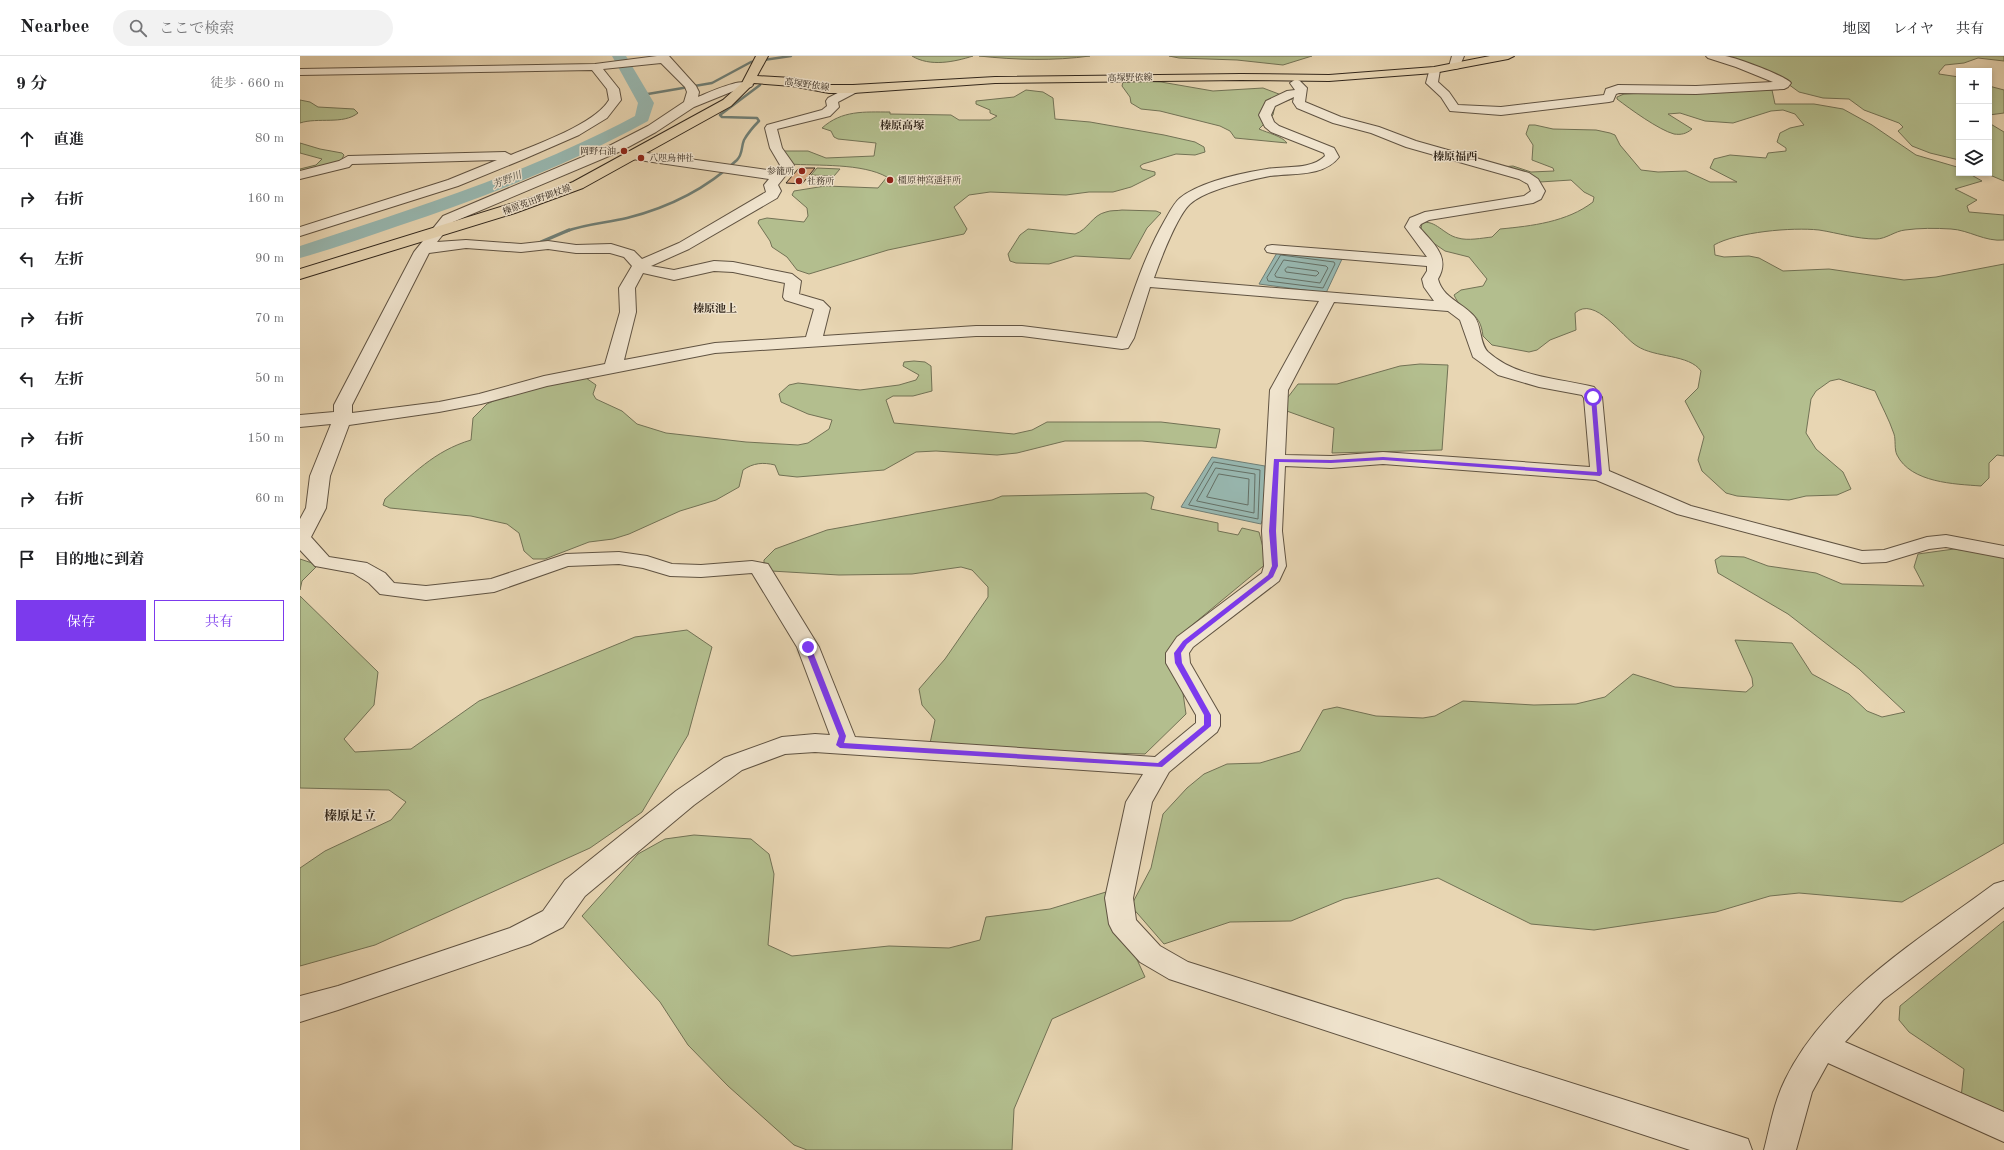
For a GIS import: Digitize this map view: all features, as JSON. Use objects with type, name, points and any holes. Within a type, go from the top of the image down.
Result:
[{"type":"main road","name":"榛原菟田野御杖線","points":[[300,274],[554,195],[578,185],[727,103],[749,82],[762,56]]},
{"type":"main road","name":"高塚野依線","points":[[749,82],[792,82],[829,89],[852,89],[995,80],[1241,77],[1293,79],[1329,78],[1434,70],[1456,61],[1508,56]]},
{"type":"street","points":[[1434,70],[1432,83],[1445,95],[1454,108],[1501,111],[1609,98],[1610,92],[1618,89],[1696,90],[1784,85],[1785,83],[1732,61],[1712,56]]},
{"type":"street","points":[[432,70],[437,63],[450,58]]},
{"type":"street","points":[[300,72],[599,67],[662,58],[691,86],[693,91],[690,104]]},
{"type":"street","points":[[300,232],[453,183],[575,132],[603,115],[611,107],[615,100],[613,89],[599,67]]},
{"type":"street","points":[[1293,79],[1301,88],[1299,102],[1301,105],[1337,120],[1375,130],[1412,144],[1524,176],[1533,182],[1538,191],[1536,196],[1528,200],[1425,216],[1415,221],[1412,227],[1435,256],[1435,271],[1430,279],[1432,286],[1440,296],[1467,318],[1479,354],[1504,371],[1539,382],[1588,391],[1593,397],[1600,474]]},
{"type":"street","points":[[749,82],[690,104],[652,129],[616,148],[448,219],[422,252],[343,405],[342,418],[320,476],[316,508],[300,539],[322,562],[359,568],[377,578],[388,588],[426,593],[494,585],[566,560],[619,558],[647,562],[670,570],[700,571],[752,567],[760,569],[808,647],[843,736],[840,745]]},
{"type":"street","points":[[613,368],[628,312],[627,288],[639,267],[684,246],[772,195],[774,192],[771,185],[787,165],[776,148],[771,128],[776,125],[826,113],[833,107],[832,101],[852,89]]},
{"type":"street","points":[[300,421],[342,418],[446,406],[481,399],[544,381],[715,348],[976,331],[1022,331],[1122,344],[1126,338],[1144,282],[1168,228],[1184,202],[1194,195],[1270,173],[1318,167],[1329,162],[1332,157],[1329,151],[1275,129],[1269,124],[1265,115],[1270,104],[1291,94],[1300,93]]},
{"type":"street","points":[[690,104],[727,103]]},
{"type":"street","points":[[632,155],[778,176]]},
{"type":"street","points":[[300,175],[344,164],[348,160],[518,156]]},
{"type":"street","points":[[426,248],[466,244],[521,248],[548,245],[576,249],[611,248],[629,254],[639,267],[674,275],[714,266],[733,267],[787,276],[793,281],[791,297],[817,304],[822,308],[813,342]]},
{"type":"street","points":[[1272,249],[1436,262]]},
{"type":"street","points":[[1144,282],[1454,307]]},
{"type":"street","points":[[1329,297],[1279,390],[1272,531],[1275,566],[1271,576],[1185,642],[1177,653],[1178,663],[1208,715],[1208,726],[1160,766],[1139,802],[1119,898],[1123,924],[1150,954],[1179,970],[1736,1150]]},
{"type":"street","points":[[1276,460],[1331,462],[1383,458],[1600,474],[1684,510],[1862,557],[1886,556],[1927,543],[1946,541],[2004,552]]},
{"type":"street","points":[[300,1009],[338,998],[520,936],[554,919],[576,888],[685,798],[732,764],[782,746],[815,743],[1160,766]]},
{"type":"street","points":[[1780,1150],[1797,1088],[1822,1046],[1873,991],[2004,892]]},
{"type":"street","points":[[1822,1046],[2004,1127]]},
{"type":"green space","points":[[912,56],[973,56],[950,62],[934,62]]},
{"type":"green space","points":[[979,56],[1090,56],[1063,59],[1035,59]]},
{"type":"green space","points":[[1169,56],[1312,56],[1283,65],[1237,60],[1179,58]]},
{"type":"green space","points":[[1731,56],[2004,56],[2004,61],[1978,58],[1964,63],[1945,65],[1939,72],[1939,74],[1956,77],[1956,159],[1930,153],[1912,146],[1898,131],[1903,127],[1899,123],[1864,110],[1849,99],[1823,98],[1799,92],[1788,84],[1727,58]]},
{"type":"green space","points":[[1123,82],[1161,82],[1213,91],[1263,88],[1292,99],[1275,105],[1273,115],[1259,129],[1278,137],[1287,143],[1235,138],[1230,131],[1220,126],[1160,111],[1141,109],[1131,103],[1130,97],[1122,86]]},
{"type":"green space","points":[[1992,87],[2004,90],[2004,113],[1992,115]]},
{"type":"green space","points":[[1026,90],[1043,92],[1053,98],[1055,119],[1090,122],[1164,135],[1195,142],[1204,147],[1205,152],[1195,155],[1176,154],[1143,164],[1140,166],[1142,169],[1155,172],[1155,175],[1131,187],[1113,192],[1089,192],[1066,195],[990,192],[969,195],[954,207],[967,229],[964,234],[888,250],[809,274],[797,270],[787,257],[772,247],[770,241],[758,223],[759,220],[767,218],[804,222],[808,216],[807,208],[792,195],[794,191],[825,186],[808,184],[813,179],[831,179],[826,186],[878,188],[887,177],[865,169],[853,167],[789,164],[783,151],[808,151],[826,158],[874,156],[876,143],[838,139],[834,137],[831,131],[822,128],[837,118],[862,112],[890,112],[890,114],[951,115],[959,120],[990,120],[997,116],[990,113],[990,110],[976,104],[976,101],[1014,97]]},
{"type":"green space","points":[[1772,90],[1775,104],[1814,104],[1843,109],[1872,125],[1916,155],[1956,167],[1956,176],[1973,176],[1982,181],[1955,189],[1977,200],[1967,206],[1969,212],[2004,215],[2004,240],[1990,239],[1958,230],[1945,229],[1905,230],[1883,238],[1869,239],[1819,230],[1794,229],[1750,234],[1724,240],[1714,245],[1715,255],[1724,257],[1749,256],[1759,258],[1783,271],[1829,269],[1904,280],[1936,277],[2004,264],[2004,456],[1997,455],[1989,463],[1989,478],[1981,486],[1947,483],[1923,477],[1912,471],[1897,455],[1894,434],[1875,391],[1839,379],[1830,381],[1816,391],[1811,399],[1806,433],[1816,449],[1843,472],[1851,489],[1837,495],[1806,496],[1789,500],[1737,496],[1726,493],[1702,471],[1698,460],[1704,437],[1685,401],[1698,388],[1701,371],[1696,366],[1680,359],[1644,350],[1631,341],[1608,319],[1591,309],[1583,309],[1575,313],[1576,330],[1550,340],[1537,350],[1529,352],[1492,345],[1483,336],[1481,327],[1475,316],[1458,302],[1454,295],[1461,290],[1483,286],[1487,279],[1469,257],[1445,251],[1432,242],[1421,229],[1422,223],[1431,223],[1448,234],[1462,239],[1492,237],[1500,229],[1561,219],[1583,209],[1593,202],[1594,197],[1584,192],[1571,180],[1540,182],[1501,167],[1513,166],[1531,172],[1554,171],[1553,168],[1532,160],[1533,145],[1526,134],[1529,125],[1553,129],[1596,130],[1615,135],[1620,145],[1641,170],[1658,172],[1686,171],[1710,182],[1737,182],[1710,168],[1714,159],[1730,155],[1766,158],[1768,153],[1786,151],[1786,148],[1777,142],[1780,133],[1790,128],[1804,125],[1795,114],[1783,110],[1771,111],[1733,123],[1705,121],[1680,113],[1668,114],[1692,129],[1686,133],[1674,134],[1653,124],[1617,99],[1617,97],[1624,94]]},
{"type":"green space","points":[[300,100],[310,102],[318,107],[354,109],[358,113],[345,119],[307,121],[300,123]]},
{"type":"green space","points":[[1992,125],[2004,132],[2004,181],[1992,176]]},
{"type":"green space","points":[[300,143],[320,149],[342,153],[344,155],[340,163],[300,173],[300,169],[316,165],[322,159],[300,153]]},
{"type":"green space","points":[[817,168],[840,169],[834,176],[811,175]]},
{"type":"green space","points":[[1110,211],[1156,211],[1161,213],[1147,228],[1130,259],[1075,256],[1049,264],[1016,263],[1010,261],[1008,254],[1020,235],[1028,229],[1075,234],[1097,216]]},
{"type":"green space","points":[[904,362],[925,362],[931,366],[932,391],[913,396],[893,396],[886,400],[894,423],[1014,434],[1032,430],[1047,422],[1161,422],[1220,429],[1216,448],[1142,441],[1065,441],[1017,453],[997,455],[936,451],[916,452],[884,470],[797,477],[779,475],[775,465],[758,464],[743,470],[739,487],[716,500],[680,511],[629,534],[613,539],[589,542],[545,559],[533,559],[524,551],[519,533],[507,524],[471,516],[390,508],[383,505],[385,499],[425,464],[446,450],[471,440],[473,418],[487,404],[512,392],[586,378],[596,385],[593,394],[596,399],[622,411],[637,424],[666,433],[746,442],[798,445],[808,443],[829,429],[832,420],[808,414],[781,402],[779,394],[789,385],[798,383],[860,390],[899,385],[916,380],[919,375],[903,366]]},
{"type":"green space","points":[[1420,364],[1448,365],[1442,450],[1332,453],[1334,428],[1284,410],[1285,401],[1298,384],[1337,384],[1400,366]]},
{"type":"green space","points":[[1146,493],[1154,497],[1151,509],[1218,523],[1218,531],[1238,535],[1242,528],[1259,532],[1267,563],[1180,635],[1176,645],[1186,714],[1145,754],[929,748],[935,720],[922,705],[919,689],[945,659],[988,597],[988,587],[972,570],[961,567],[912,574],[839,575],[771,571],[764,566],[764,560],[775,549],[827,530],[992,500],[1002,496]]},
{"type":"green space","points":[[1954,549],[2004,556],[2004,843],[1902,902],[1799,893],[1770,896],[1716,912],[1594,930],[1531,924],[1438,878],[1344,899],[1291,921],[1230,922],[1164,944],[1131,906],[1151,868],[1163,814],[1187,788],[1204,774],[1227,764],[1260,763],[1300,751],[1323,710],[1337,707],[1376,716],[1423,718],[1435,716],[1463,701],[1534,705],[1576,704],[1605,697],[1633,674],[1675,687],[1746,692],[1753,686],[1752,678],[1735,640],[1792,643],[1812,674],[1849,694],[1867,711],[1882,717],[1905,712],[1859,669],[1788,614],[1718,573],[1715,560],[1721,556],[1744,557],[1768,566],[1816,573],[1842,584],[1924,586],[1914,567],[1918,554]]},
{"type":"green space","points":[[300,559],[318,565],[302,581],[300,590]]},
{"type":"green space","points":[[300,596],[378,672],[374,705],[344,739],[355,752],[411,749],[479,701],[635,637],[687,630],[712,647],[688,735],[642,812],[590,848],[375,945],[300,966],[300,868],[325,851],[391,820],[406,802],[389,790],[300,788]]},
{"type":"green space","points":[[694,835],[751,839],[769,854],[774,874],[768,945],[792,956],[889,946],[949,948],[980,940],[986,917],[1050,909],[1106,892],[1145,977],[1052,1019],[1014,1109],[1012,1150],[807,1150],[794,1145],[728,1086],[688,1045],[660,1002],[582,916],[638,854],[665,839]]},
{"type":"green space","points":[[2004,921],[2004,1112],[1961,1098],[1964,1069],[1909,1032],[1899,1020],[1900,1006]]},
{"type":"water","points":[[1278,251],[1342,259],[1326,293],[1259,284]]},
{"type":"water","points":[[1212,457],[1265,466],[1264,516],[1261,524],[1181,507]]},
{"type":"building","points":[[799,168],[815,168],[802,184],[786,183]]},
{"type":"waterway","name":"芳野川","points":[[300,252],[475,194],[560,160],[602,140],[642,118],[646,103],[619,56]]},
{"type":"waterway","points":[[642,95],[712,83],[751,62],[791,56]]},
{"type":"waterway","points":[[567,231],[627,218],[657,209],[685,196],[712,180],[739,158],[744,140],[759,121],[757,118],[722,117],[720,115],[760,85]]},
{"type":"waterway","points":[[541,242],[569,230]]},
{"type":"place","name":"岡野石油","points":[[624,151]]},
{"type":"place","name":"八咫烏神社","points":[[641,158]]},
{"type":"place","name":"参籠所","points":[[802,171]]},
{"type":"place","name":"橿原神宮遥拝所","points":[[890,180]]},
{"type":"place","name":"社務所","points":[[799,181]]},
{"type":"district","name":"榛原高塚","points":[[902,126]]},
{"type":"district","name":"榛原福西","points":[[1455,157]]},
{"type":"district","name":"榛原池上","points":[[715,309]]},
{"type":"district","name":"榛原足立","points":[[350,816]]},
{"type":"route","points":[[808,647],[843,736],[840,745],[1160,766],[1208,726],[1208,715],[1178,663],[1177,653],[1185,642],[1271,576],[1275,566],[1272,531],[1276,460],[1331,462],[1383,458],[1600,474],[1593,397]]}]
